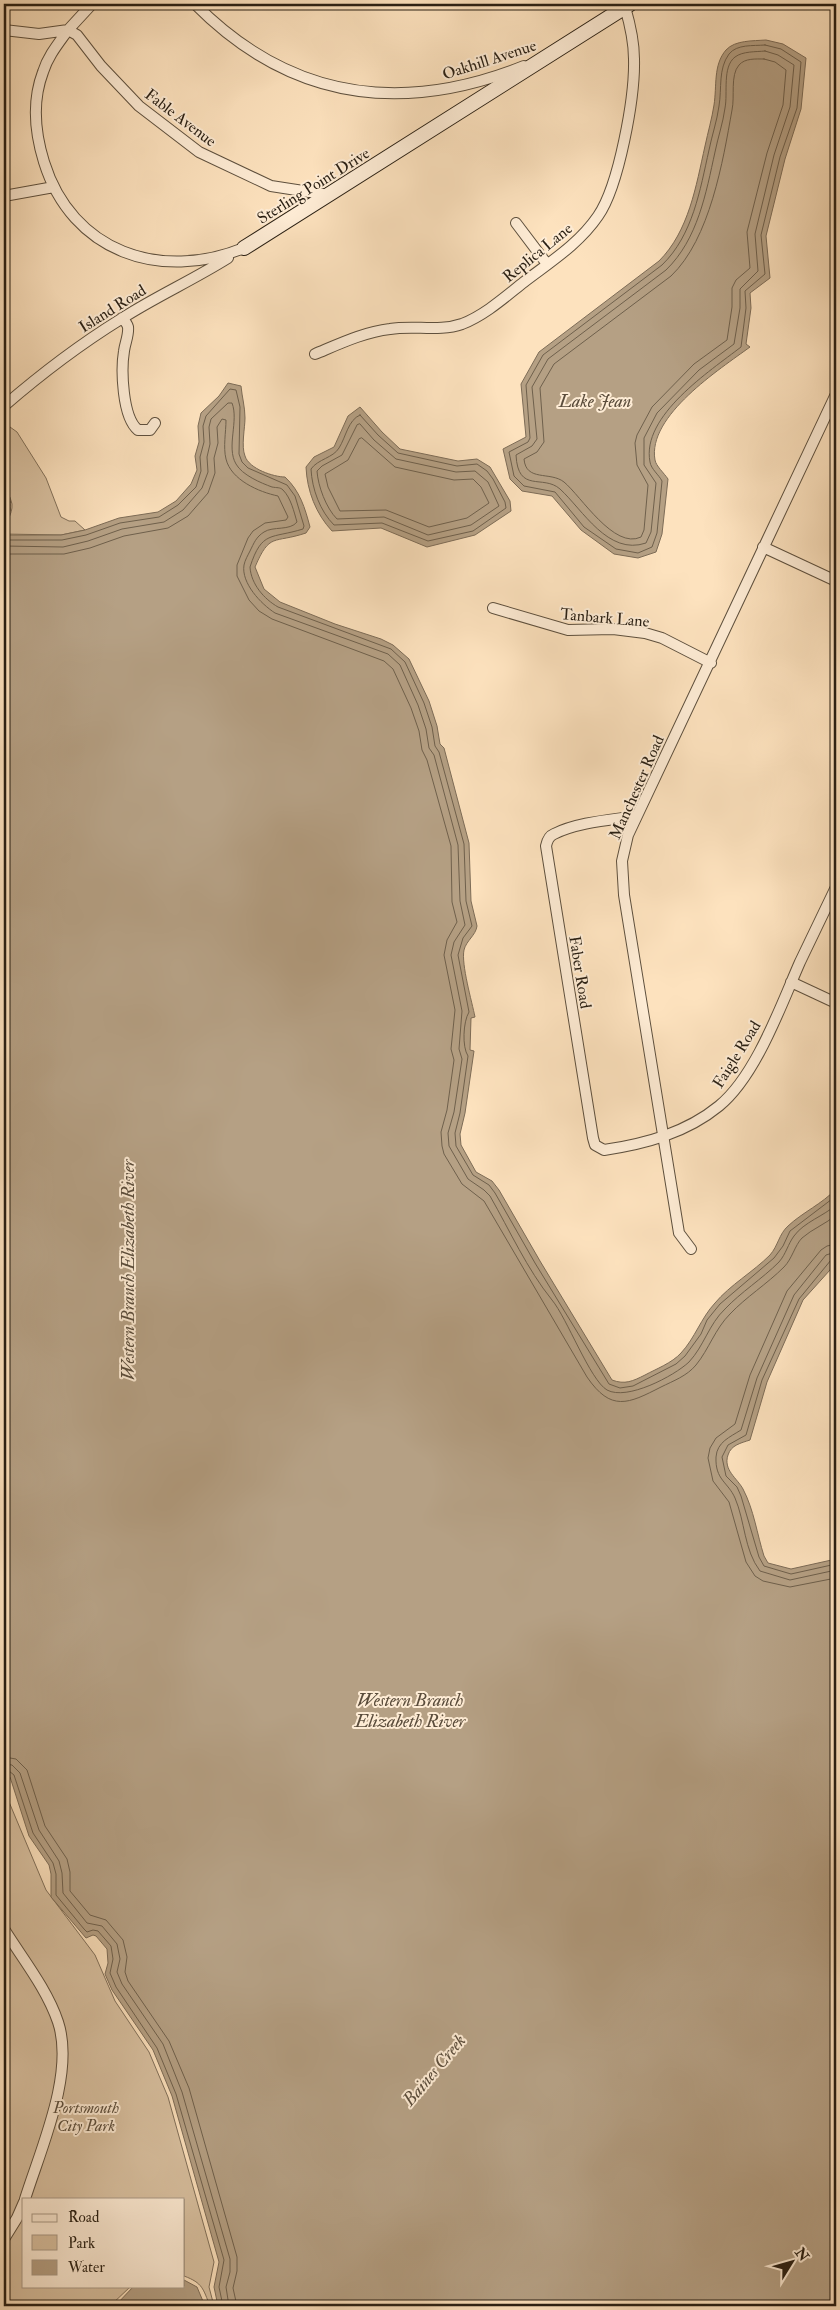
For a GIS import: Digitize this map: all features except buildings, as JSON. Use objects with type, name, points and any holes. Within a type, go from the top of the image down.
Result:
[{"type":"street","points":[[4,30],[39,34],[68,30],[92,4]]},
{"type":"street","name":"Oakhill Avenue","points":[[195,4],[223,31],[262,59],[302,77],[350,89],[399,94],[448,90],[507,72],[548,56]]},
{"type":"street","name":"Sterling Point Drive","points":[[68,30],[48,58],[38,88],[36,104],[41,153],[54,187],[68,209],[88,232],[101,241],[126,254],[157,261],[184,263],[214,258],[244,248],[627,5]]},
{"type":"street","name":"Replica Lane","points":[[315,354],[373,332],[408,327],[452,328],[464,323],[491,307],[547,264],[589,228],[607,202],[613,186],[634,75],[633,39],[627,5]]},
{"type":"street","name":"Fable Avenue","points":[[68,30],[76,35],[139,106],[199,152],[271,186],[329,195]]},
{"type":"street","points":[[4,196],[54,187]]},
{"type":"street","points":[[516,223],[547,264]]},
{"type":"street","name":"Island Road","points":[[4,406],[47,369],[122,318],[244,248]]},
{"type":"street","points":[[122,318],[126,322],[128,332],[123,363],[127,409],[134,427],[138,430],[150,430],[155,423]]},
{"type":"street","name":"Manchester Road","points":[[691,1249],[680,1232],[664,1137],[621,872],[624,849],[637,816],[711,663],[763,547],[836,394]]},
{"type":"street","points":[[763,547],[836,581]]},
{"type":"street","name":"Tanbark Lane","points":[[493,608],[553,628],[568,630],[613,629],[645,633],[662,638],[711,663]]},
{"type":"street","name":"Faber Road","points":[[593,1138],[546,849],[547,841],[554,834],[574,828],[637,816]]},
{"type":"street","name":"Faigle Road","points":[[593,1138],[595,1145],[604,1150],[637,1145],[664,1137],[702,1118],[719,1107],[734,1092],[756,1056],[836,887]]},
{"type":"street","points":[[791,982],[836,1004]]},
{"type":"street","points":[[4,1930],[52,2007],[61,2032],[64,2050],[61,2084],[25,2198]]},
{"type":"street","points":[[4,2238],[17,2218],[22,2205]]},
{"type":"green space","points":[[6,427],[10,427],[17,432],[46,478],[61,517],[69,521],[75,521],[85,530],[61,535],[4,534],[12,508],[3,466],[2,450]]},
{"type":"green space","name":"Portsmouth City Park","points":[[4,1790],[46,1890],[95,1955],[115,2001],[149,2052],[168,2097],[214,2262],[209,2287],[214,2306],[210,2306],[199,2284],[185,2276],[185,2198],[22,2198],[22,2288],[129,2288],[110,2306],[4,2306]]},
{"type":"water","name":"Lake Jean","points":[[766,40],[783,44],[806,58],[801,109],[785,159],[766,236],[770,278],[750,293],[751,308],[746,344],[750,347],[688,395],[662,427],[656,443],[655,460],[668,479],[662,534],[656,552],[638,558],[614,554],[581,530],[552,496],[522,491],[510,479],[503,449],[526,437],[521,384],[539,352],[659,261],[669,249],[678,236],[690,207],[712,115],[719,62],[726,50],[734,44]]},
{"type":"water","name":"Western Branch Elizabeth River","points":[[228,383],[241,386],[245,414],[243,447],[247,461],[262,471],[275,476],[285,477],[290,482],[301,500],[310,527],[306,533],[274,541],[265,548],[255,567],[264,589],[280,602],[393,645],[409,659],[429,701],[437,726],[440,744],[444,748],[469,843],[471,901],[477,926],[465,947],[463,956],[475,1017],[471,1018],[470,1050],[474,1051],[460,1134],[461,1145],[476,1172],[492,1181],[499,1190],[612,1380],[621,1382],[633,1381],[664,1366],[677,1357],[721,1296],[770,1255],[788,1226],[836,1189],[836,1260],[830,1270],[803,1300],[767,1382],[750,1440],[740,1443],[729,1452],[727,1465],[747,1497],[764,1556],[768,1563],[791,1569],[836,1559],[836,2306],[218,2306],[214,2287],[219,2262],[172,2096],[153,2050],[112,1990],[105,1974],[108,1963],[107,1949],[96,1936],[93,1935],[86,1938],[51,1897],[49,1865],[29,1836],[10,1777],[4,1776],[4,532],[6,535],[61,535],[85,530],[119,518],[158,512],[176,501],[191,484],[197,470],[195,456],[199,442],[198,426],[201,413],[219,396]]},
{"type":"water","points":[[360,407],[400,449],[458,461],[477,459],[490,467],[510,501],[511,511],[475,535],[427,547],[381,528],[332,531],[321,517],[313,502],[308,485],[306,467],[314,457],[334,447],[348,416]]},
{"type":"water","points":[[4,474],[11,506],[4,527]]},
{"type":"water","points":[[185,2281],[197,2287],[205,2306],[115,2306],[132,2288],[185,2288]]},
{"type":"water label","name":"Baines Creek","points":[[434,2070]]}]
